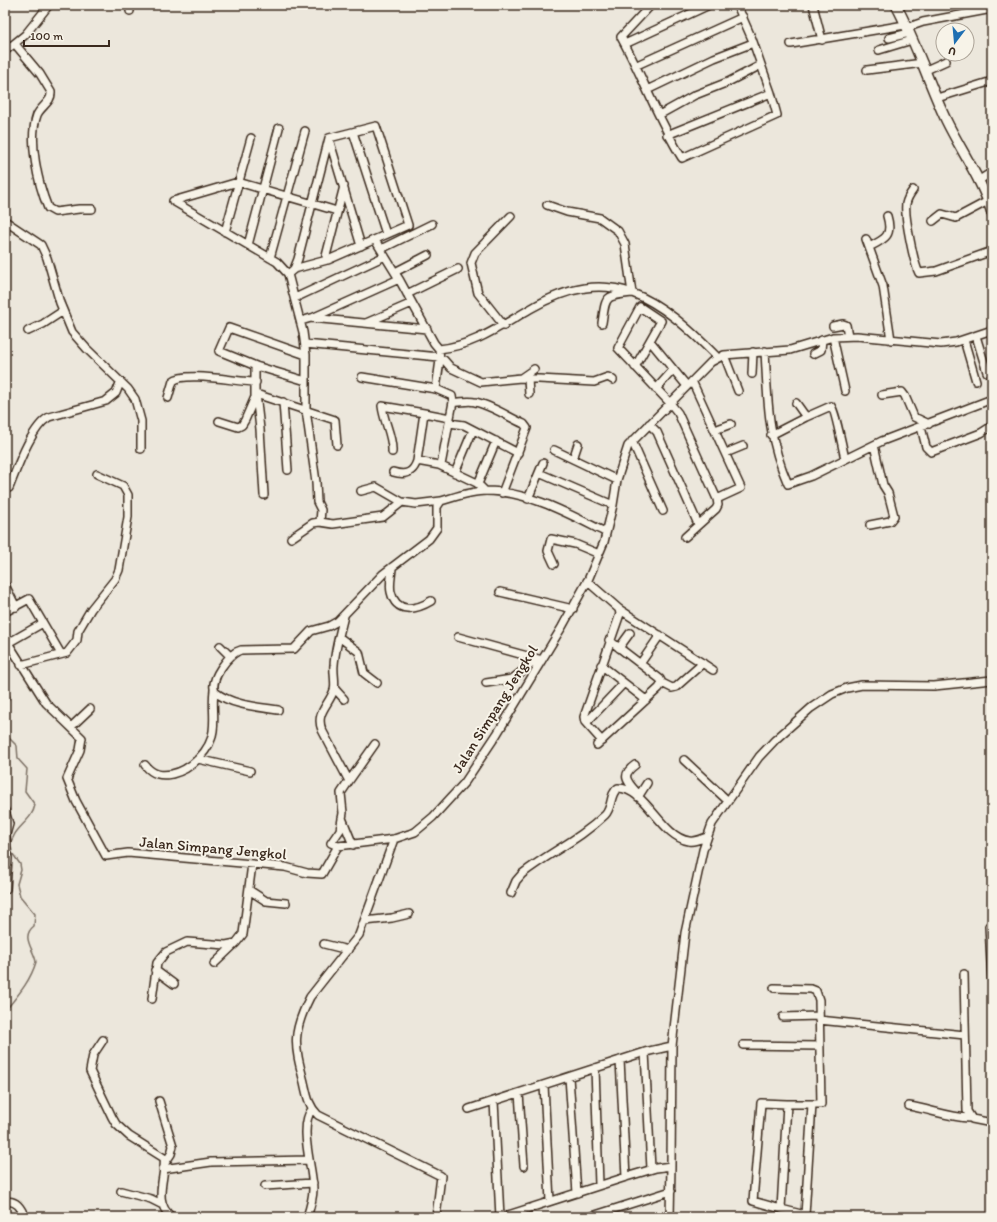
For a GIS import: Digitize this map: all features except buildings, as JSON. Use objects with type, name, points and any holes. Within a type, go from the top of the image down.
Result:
[{"type":"main road","points":[[896,5],[925,66],[954,136],[988,201],[992,213]]},
{"type":"street","points":[[5,51],[15,44],[33,26],[49,5]]},
{"type":"street","points":[[650,5],[621,37],[637,65],[667,135],[682,158],[777,115],[761,65],[737,5]]},
{"type":"street","points":[[625,44],[708,5]]},
{"type":"street","points":[[813,5],[822,40]]},
{"type":"street","points":[[879,50],[923,22],[983,8],[992,9]]},
{"type":"street","points":[[637,65],[743,17]]},
{"type":"street","points":[[792,44],[908,31]]},
{"type":"street","points":[[889,38],[908,31]]},
{"type":"street","points":[[647,90],[714,58],[753,43]]},
{"type":"street","points":[[15,44],[40,74],[51,92],[50,100],[38,112],[34,138],[37,167],[48,208],[55,212],[92,209]]},
{"type":"street","points":[[867,70],[925,66],[939,62]]},
{"type":"street","points":[[659,115],[695,95],[728,82],[761,65]]},
{"type":"street","points":[[937,98],[992,82]]},
{"type":"street","points":[[667,135],[771,93]]},
{"type":"street","points":[[329,138],[376,126],[408,225],[331,260],[291,271],[173,201],[238,182],[337,211]]},
{"type":"street","points":[[248,246],[279,128]]},
{"type":"street","points":[[270,258],[305,131]]},
{"type":"street","points":[[353,132],[386,234]]},
{"type":"street","points":[[225,232],[251,138]]},
{"type":"street","points":[[329,138],[361,246]]},
{"type":"street","points":[[320,522],[320,510],[317,502],[316,482],[306,410],[305,344],[291,271],[313,203],[329,138]]},
{"type":"street","points":[[978,181],[992,172]]},
{"type":"street","points":[[327,260],[326,256],[344,186]]},
{"type":"street","points":[[913,190],[906,201],[906,209],[910,240],[919,274],[936,271],[992,250]]},
{"type":"street","points":[[932,221],[942,214],[956,218],[988,201]]},
{"type":"street","points":[[547,205],[567,212],[600,218],[618,231],[625,244],[632,293]]},
{"type":"street","points":[[504,326],[478,293],[471,263],[475,253],[511,216]]},
{"type":"street","points":[[869,247],[881,241],[888,234],[889,225],[887,216]]},
{"type":"street","points":[[5,221],[43,247],[63,311],[79,341],[132,394],[138,406],[141,421],[141,448]]},
{"type":"street","points":[[381,249],[432,224]]},
{"type":"street","points":[[866,239],[883,286],[891,340]]},
{"type":"street","points":[[375,240],[400,279],[434,344],[439,349],[440,358],[436,389]]},
{"type":"street","points":[[395,272],[428,255]]},
{"type":"street","points":[[295,298],[385,256]]},
{"type":"street","points":[[407,294],[458,269]]},
{"type":"street","points":[[301,321],[400,279]]},
{"type":"street","points":[[439,349],[457,347],[469,343],[504,326],[553,296],[572,289],[590,287],[625,289],[671,314],[721,356],[738,391]]},
{"type":"street","points":[[602,323],[605,301],[612,295],[632,293]]},
{"type":"street","points":[[364,324],[412,303]]},
{"type":"street","points":[[635,367],[661,321],[640,307],[618,348],[635,367],[678,412],[717,499],[718,505],[716,509],[685,537]]},
{"type":"street","points":[[28,331],[43,324],[63,311]]},
{"type":"street","points":[[311,318],[427,330]]},
{"type":"street","points":[[833,326],[843,324],[846,325],[848,336]]},
{"type":"street","points":[[306,355],[229,328],[219,351],[256,366],[306,380]]},
{"type":"street","points":[[721,356],[752,352],[790,350],[833,337],[848,336],[941,344],[964,340],[992,330]]},
{"type":"street","points":[[976,336],[987,372]]},
{"type":"street","points":[[833,337],[845,391]]},
{"type":"street","points":[[813,354],[821,350],[822,340]]},
{"type":"street","points":[[964,340],[976,381]]},
{"type":"street","points":[[650,342],[673,370],[690,384],[715,430],[741,488],[717,499]]},
{"type":"street","points":[[305,344],[440,358],[444,360],[451,368],[461,374],[481,382],[524,379],[594,382],[608,377],[613,380]]},
{"type":"street","points":[[765,351],[771,435],[777,457],[788,484],[811,476],[874,444],[992,399]]},
{"type":"street","points":[[752,352],[752,374]]},
{"type":"street","name":"Jalan Simpang Jengkol","points":[[6,641],[46,703],[82,738],[82,743],[67,779],[76,801],[106,856],[128,853],[285,867],[307,873],[322,874],[338,846],[394,840],[422,828],[465,782],[494,740],[540,659],[573,609],[587,581],[604,542],[605,532],[613,505],[617,480],[625,455],[632,441],[670,403],[721,356]]},
{"type":"street","points":[[256,366],[256,394],[260,429],[264,496]]},
{"type":"street","points":[[524,379],[534,369]]},
{"type":"street","points":[[656,389],[673,370]]},
{"type":"street","points":[[362,376],[436,389],[449,393],[453,402],[441,465]]},
{"type":"street","points":[[168,398],[173,382],[185,377],[256,382]]},
{"type":"street","points":[[524,379],[529,394]]},
{"type":"street","points":[[9,488],[29,442],[42,421],[49,417],[106,401],[114,396],[120,382]]},
{"type":"street","points":[[882,394],[903,393],[914,416],[929,424]]},
{"type":"street","points":[[256,394],[335,420],[337,446]]},
{"type":"street","points":[[219,421],[240,426],[250,410],[256,394]]},
{"type":"street","points":[[453,402],[461,404],[473,401],[524,424],[527,428],[526,435],[502,493]]},
{"type":"street","points":[[283,402],[288,470]]},
{"type":"street","points":[[796,403],[806,417]]},
{"type":"street","points":[[392,452],[393,440],[385,422],[382,406],[424,413],[464,425],[518,453]]},
{"type":"street","points":[[771,435],[829,406],[833,408],[845,459]]},
{"type":"street","points":[[393,472],[408,474],[412,471],[417,461],[424,413]]},
{"type":"street","points":[[911,430],[914,416]]},
{"type":"street","points":[[649,424],[657,432],[698,524]]},
{"type":"street","points":[[715,430],[731,424]]},
{"type":"street","points":[[921,427],[926,446],[931,452],[981,433],[992,426]]},
{"type":"street","points":[[455,473],[473,430]]},
{"type":"street","points":[[632,441],[663,511]]},
{"type":"street","points":[[478,484],[496,442]]},
{"type":"street","points":[[573,459],[578,444]]},
{"type":"street","points":[[870,525],[893,520],[894,511],[888,493],[883,485],[881,468],[874,444]]},
{"type":"street","points":[[726,453],[743,446]]},
{"type":"street","points":[[554,450],[617,480]]},
{"type":"street","points":[[417,461],[441,465],[478,484],[486,491]]},
{"type":"street","points":[[528,499],[543,463]]},
{"type":"street","points":[[539,473],[613,505]]},
{"type":"street","points":[[21,665],[67,653],[73,647],[82,624],[103,592],[115,579],[121,563],[128,517],[128,495],[123,486],[97,474]]},
{"type":"street","points":[[361,491],[376,487],[402,502],[416,504],[441,501],[466,494],[486,491],[502,493],[557,508],[605,532]]},
{"type":"street","points":[[145,764],[156,774],[171,774],[189,768],[198,759],[212,735],[214,686],[217,677],[230,656],[238,651],[247,649],[294,649],[312,631],[332,625],[344,616],[378,579],[406,558],[433,534],[437,528],[437,507],[441,501]]},
{"type":"street","points":[[291,538],[304,528],[320,522],[333,524],[378,519],[386,515],[402,502]]},
{"type":"street","points":[[554,564],[548,551],[551,540],[570,542],[599,554]]},
{"type":"street","points":[[392,567],[391,593],[398,603],[406,608],[413,609],[431,601]]},
{"type":"street","points":[[587,581],[619,609],[713,670]]},
{"type":"street","points":[[5,585],[16,607]]},
{"type":"street","points":[[500,592],[573,609]]},
{"type":"street","points":[[5,612],[29,599],[61,654]]},
{"type":"street","points":[[619,609],[620,614],[609,640],[584,719],[599,743],[646,700],[662,683]]},
{"type":"street","points":[[344,616],[333,671],[335,689],[344,699]]},
{"type":"street","points":[[6,641],[43,623]]},
{"type":"street","points":[[619,648],[630,633]]},
{"type":"street","points":[[640,664],[660,635]]},
{"type":"street","points":[[339,637],[359,652],[364,673],[367,677],[377,683]]},
{"type":"street","points":[[458,637],[540,659]]},
{"type":"street","points":[[609,640],[660,679],[662,683],[672,688],[676,687],[703,663]]},
{"type":"street","points":[[220,646],[230,656]]},
{"type":"street","points":[[486,683],[512,679],[540,659]]},
{"type":"street","points":[[601,665],[646,700]]},
{"type":"street","points":[[670,1217],[672,1046],[687,925],[697,873],[707,837],[728,801],[759,757],[775,740],[811,708],[840,690],[862,685],[934,686],[992,680]]},
{"type":"street","points":[[586,723],[624,683]]},
{"type":"street","points":[[335,689],[322,711],[320,725],[349,781]]},
{"type":"street","points":[[214,690],[225,698],[278,710]]},
{"type":"street","points":[[71,727],[90,709]]},
{"type":"street","points":[[338,846],[331,843],[340,830],[342,818],[340,793],[376,744]]},
{"type":"street","points":[[198,759],[250,771]]},
{"type":"street","points":[[684,760],[728,801]]},
{"type":"street","points":[[635,765],[628,770],[626,775],[628,781],[638,796],[677,837],[689,842],[707,837]]},
{"type":"street","points":[[638,796],[647,783]]},
{"type":"street","points":[[511,893],[516,881],[522,874],[581,836],[604,816],[608,811],[613,792],[617,788],[626,790],[638,796]]},
{"type":"street","points":[[5,811],[9,824],[6,837],[8,858],[6,888]]},
{"type":"street","points":[[342,818],[353,845]]},
{"type":"street","points":[[394,840],[359,935],[310,996],[297,1025],[297,1056],[308,1102],[318,1115],[441,1176],[436,1217]]},
{"type":"street","points":[[214,964],[236,943],[243,934],[252,864]]},
{"type":"street","points":[[249,890],[266,901],[286,903]]},
{"type":"street","points":[[365,921],[392,918],[409,914]]},
{"type":"street","points":[[989,926],[992,982]]},
{"type":"street","points":[[152,999],[155,970],[162,956],[180,944],[191,942],[226,945],[236,943]]},
{"type":"street","points":[[324,944],[348,950]]},
{"type":"street","points":[[155,970],[174,984]]},
{"type":"street","points":[[964,974],[966,1106],[970,1118]]},
{"type":"street","points":[[774,988],[814,989],[818,996],[821,1104],[761,1103],[753,1201],[805,1215],[812,1104]]},
{"type":"street","points":[[783,1017],[819,1018],[966,1035]]},
{"type":"street","points":[[103,1040],[94,1055],[90,1066],[92,1076],[116,1124],[122,1131],[164,1158],[161,1192],[163,1205],[167,1214],[172,1217]]},
{"type":"street","points":[[743,1045],[820,1046]]},
{"type":"street","points":[[469,1109],[644,1052],[672,1046]]},
{"type":"street","points":[[644,1052],[651,1169]]},
{"type":"street","points":[[620,1060],[626,1177]]},
{"type":"street","points":[[595,1068],[599,1185]]},
{"type":"street","points":[[570,1077],[577,1193]]},
{"type":"street","points":[[544,1085],[550,1201]]},
{"type":"street","points":[[519,1093],[524,1166]]},
{"type":"street","points":[[159,1101],[173,1146],[171,1154],[164,1166]]},
{"type":"street","points":[[494,1101],[501,1217],[651,1169],[671,1166]]},
{"type":"street","points":[[781,1209],[787,1104]]},
{"type":"street","points":[[909,1106],[932,1112],[992,1123]]},
{"type":"street","points":[[308,1217],[312,1199],[313,1182],[308,1160],[307,1123],[312,1109]]},
{"type":"street","points":[[164,1166],[217,1162],[308,1160]]},
{"type":"street","points":[[265,1186],[313,1182]]},
{"type":"street","points":[[121,1191],[151,1199],[163,1205]]},
{"type":"street","points":[[589,1217],[671,1191]]},
{"type":"street","points":[[5,1202],[10,1201],[16,1204],[25,1217]]},
{"type":"waterway","points":[[5,685],[10,697],[5,706]]},
{"type":"waterway","points":[[5,734],[17,746],[18,759],[27,769],[25,791],[35,805],[30,816],[14,835],[10,847]]},
{"type":"waterway","points":[[5,1011],[27,982],[36,962],[28,939],[28,934],[34,926],[35,914],[20,896],[17,884],[21,870],[20,864],[10,850]]}]
